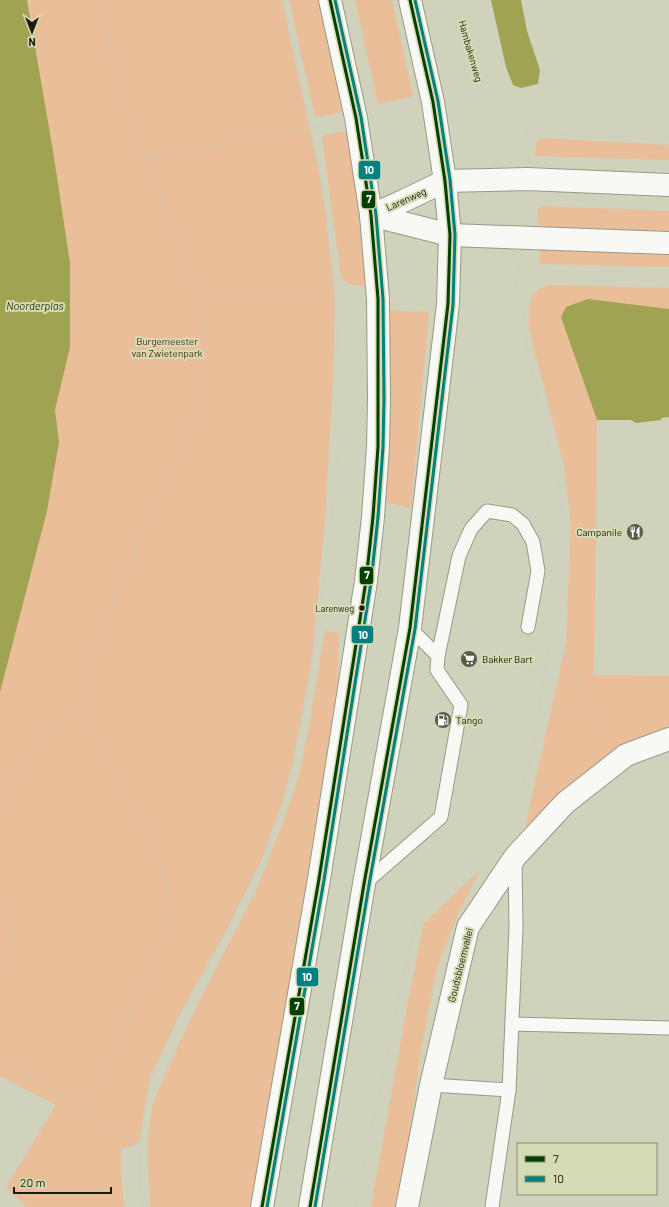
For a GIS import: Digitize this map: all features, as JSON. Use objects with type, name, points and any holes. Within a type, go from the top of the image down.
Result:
[{"type":"main road","points":[[262,1207],[319,878],[366,581],[373,517],[378,447],[380,399],[378,299],[371,215],[356,118],[330,0]]},
{"type":"main road","points":[[310,1207],[364,884],[410,628],[448,304],[450,235],[445,181],[433,102],[410,0]]},
{"type":"main road","name":"Larenweg","points":[[371,215],[399,204],[445,181],[533,179],[669,185]]},
{"type":"main road","name":"Larenweg","points":[[371,215],[450,235],[669,243]]},
{"type":"main road","name":"Goudsbloemvallei","points":[[407,1207],[431,1085],[468,927],[515,857],[565,803],[626,755],[669,739]]},
{"type":"lane","points":[[364,884],[441,817],[461,705],[437,670],[438,656],[459,556],[471,529],[487,511],[512,515],[523,524],[533,542],[538,571],[528,627]]},
{"type":"lane","points":[[410,628],[438,656]]},
{"type":"lane","points":[[492,1207],[509,1090],[516,928],[515,857]]},
{"type":"lane","points":[[512,1024],[669,1028]]},
{"type":"lane","points":[[431,1085],[509,1090]]},
{"type":"path","points":[[84,1113],[155,961],[165,931],[169,888],[153,844],[106,756],[86,710],[86,682],[90,661],[116,592],[190,430],[200,392],[206,344],[202,302],[148,159],[121,94],[114,72],[101,0]]},
{"type":"path","points":[[142,1207],[139,1144],[150,1079],[179,1016],[224,935],[262,859],[282,804],[292,767],[306,696],[328,551],[336,478],[339,390],[335,298],[326,215],[310,126],[283,0]]},
{"type":"path","name":"Hambakenweg","points":[[456,0],[470,58],[484,95],[525,126]]},
{"type":"path","points":[[453,97],[484,95]]},
{"type":"path","points":[[380,113],[409,107]]},
{"type":"path","points":[[148,159],[310,126]]},
{"type":"path","points":[[529,153],[530,144],[525,126],[561,135],[669,139]]},
{"type":"path","points":[[520,258],[514,290],[524,312],[527,355],[561,495],[563,556],[561,570]]},
{"type":"path","points":[[480,305],[506,296],[534,273],[542,269],[552,268]]},
{"type":"path","points":[[202,302],[335,298]]},
{"type":"path","points":[[402,300],[424,302]]},
{"type":"path","points":[[552,627],[553,620],[590,712],[626,755]]},
{"type":"path","points":[[355,1207],[416,917],[486,846],[524,784],[533,749],[551,634]]},
{"type":"path","points":[[540,699],[590,712]]},
{"type":"path","points":[[0,805],[23,763],[50,732],[62,720],[86,710]]},
{"type":"path","points":[[0,894],[8,912],[12,939],[0,968]]},
{"type":"path","points":[[0,1057],[84,1113],[139,1144]]},
{"type":"green space","name":"Burgemeester van Zwietenpark","points":[[0,0],[282,0],[319,171],[326,215],[335,298],[333,380],[325,522],[311,667],[292,767],[282,804],[262,859],[224,935],[179,1016],[150,1079],[139,1144],[121,1148],[124,1207],[27,1207],[6,1187],[56,1105],[0,1076]]},
{"type":"green space","points":[[289,0],[319,0],[344,112],[315,117]]},
{"type":"green space","points":[[355,0],[392,0],[413,96],[378,104]]},
{"type":"green space","points":[[348,132],[357,186],[368,285],[356,286],[349,284],[346,283],[341,277],[322,137],[325,135]]},
{"type":"green space","points":[[541,138],[669,145],[669,160],[535,156],[537,141]]},
{"type":"green space","points":[[538,207],[669,211],[669,234],[543,228],[537,223]]},
{"type":"green space","points":[[540,249],[669,253],[669,267],[540,264]]},
{"type":"green space","points":[[553,285],[669,288],[669,309],[660,308],[561,317],[597,420],[594,675],[669,676],[669,730],[524,833],[566,643],[571,523],[564,465],[532,344],[529,326],[529,309],[534,294],[540,289]]},
{"type":"green space","points":[[389,310],[429,312],[411,508],[386,502],[390,397]]},
{"type":"green space","points":[[325,631],[339,633],[336,722],[253,1207],[150,1207],[148,1136],[152,1107],[199,1001],[255,893],[283,823],[298,778],[308,732]]},
{"type":"green space","points":[[480,870],[463,903],[442,953],[435,977],[421,1051],[399,1207],[371,1207],[423,924]]},
{"type":"water","name":"Noorderplas","points":[[0,0],[27,0],[53,151],[70,263],[70,347],[55,410],[59,442],[47,511],[0,692]]},
{"type":"water","points":[[491,0],[521,0],[527,31],[540,70],[538,84],[521,88],[513,85],[506,67]]},
{"type":"water","points":[[588,299],[669,309],[669,417],[661,418],[661,420],[636,423],[631,420],[597,420],[561,317],[566,307]]},
{"type":"transit line","name":"7","points":[[262,1207],[319,879],[366,581],[373,517],[378,447],[378,299],[371,215],[356,118],[330,0]]},
{"type":"transit line","name":"10","points":[[267,1207],[324,880],[371,582],[378,517],[383,447],[383,299],[376,215],[361,117],[335,0]]},
{"type":"transit line","name":"7","points":[[310,1207],[364,884],[410,628],[448,304],[450,235],[445,181],[433,102],[410,0]]},
{"type":"transit line","name":"10","points":[[315,1207],[369,885],[415,629],[453,305],[455,235],[450,180],[438,101],[415,0]]},
{"type":"place","name":"Campanile","points":[[635,532]]},
{"type":"place","name":"Larenweg","points":[[362,608]]},
{"type":"place","name":"Bakker Bart","points":[[469,659]]},
{"type":"place","name":"Tango","points":[[443,720]]}]
